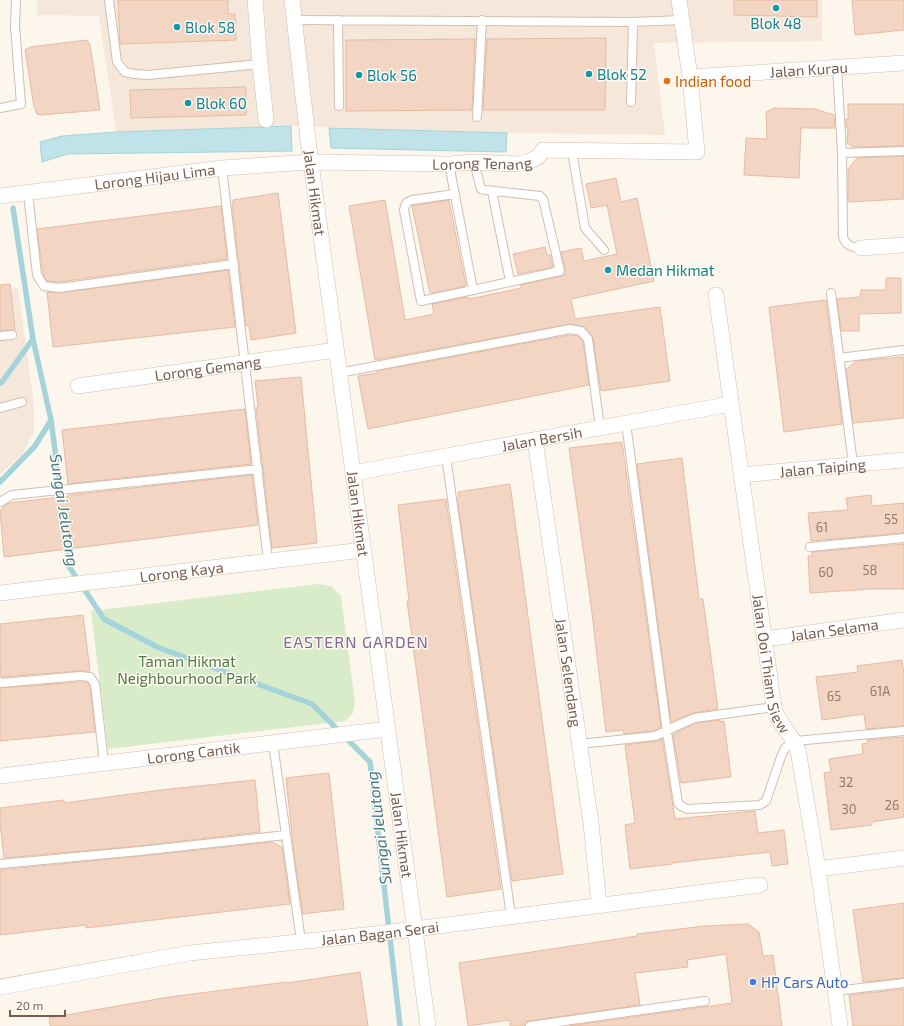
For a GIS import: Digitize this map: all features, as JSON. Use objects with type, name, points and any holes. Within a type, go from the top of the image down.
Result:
[{"type":"street","points":[[255,0],[266,120]]},
{"type":"street","name":"Jalan Hikmat","points":[[292,0],[310,155],[387,729],[411,929],[428,1026]]},
{"type":"street","points":[[679,0],[690,77]]},
{"type":"street","name":"Jalan Kurau","points":[[690,77],[904,63]]},
{"type":"street","name":"Lorong Tenang","points":[[310,155],[449,164],[474,162],[517,164],[528,162],[538,157],[543,150],[697,152],[690,77]]},
{"type":"street","name":"Lorong Hijau Lima","points":[[0,196],[222,168],[310,155]]},
{"type":"street","points":[[861,248],[904,245]]},
{"type":"street","name":"Jalan Ooi Thiam Siew","points":[[716,295],[774,707],[776,714],[795,741],[798,750],[818,869],[840,1026]]},
{"type":"street","name":"Lorong Gemang","points":[[78,386],[336,350]]},
{"type":"street","name":"Jalan Bersih","points":[[353,473],[731,404]]},
{"type":"street","name":"Jalan Selendang","points":[[535,440],[591,823],[599,905]]},
{"type":"street","name":"Jalan Taiping","points":[[741,475],[904,460]]},
{"type":"street","name":"Lorong Kaya","points":[[0,592],[363,550]]},
{"type":"street","name":"Jalan Selama","points":[[765,639],[904,620]]},
{"type":"street","name":"Lorong Cantik","points":[[0,776],[387,729]]},
{"type":"street","points":[[818,869],[904,858]]},
{"type":"street","name":"Jalan Bagan Serai","points":[[0,987],[190,953],[375,934],[760,885]]},
{"type":"lane","points":[[0,108],[22,104],[15,26],[16,0]]},
{"type":"lane","points":[[109,0],[117,62],[125,72],[134,74],[148,74],[260,64]]},
{"type":"lane","points":[[295,20],[633,22],[682,20]]},
{"type":"lane","points":[[338,20],[339,106]]},
{"type":"lane","points":[[477,117],[482,20]]},
{"type":"lane","points":[[631,102],[633,22]]},
{"type":"lane","points":[[837,67],[842,153],[843,237],[844,242],[849,246],[861,248]]},
{"type":"lane","points":[[572,151],[585,228],[604,250]]},
{"type":"lane","points":[[842,153],[904,151]]},
{"type":"lane","points":[[455,194],[412,200],[407,202],[404,206],[421,301],[560,271],[543,198],[540,196],[481,189],[474,162]]},
{"type":"lane","points":[[449,164],[473,290]]},
{"type":"lane","points":[[222,168],[268,561]]},
{"type":"lane","points":[[492,191],[510,281]]},
{"type":"lane","points":[[28,193],[37,275],[44,286],[59,288],[234,264]]},
{"type":"lane","points":[[831,293],[853,464]]},
{"type":"lane","points":[[339,373],[570,329],[581,331],[588,339],[600,428]]},
{"type":"lane","points":[[0,336],[12,335]]},
{"type":"lane","points":[[839,358],[904,350]]},
{"type":"lane","points":[[0,408],[22,402]]},
{"type":"lane","points":[[626,423],[667,732],[678,803],[687,809],[760,805],[766,801],[785,748],[795,741],[904,732]]},
{"type":"lane","points":[[446,456],[511,916]]},
{"type":"lane","points":[[0,502],[12,495],[258,469]]},
{"type":"lane","points":[[810,547],[904,538]]},
{"type":"lane","points":[[0,682],[80,676],[90,677],[95,684],[104,763]]},
{"type":"lane","points":[[580,744],[655,736],[667,732],[695,718],[774,707]]},
{"type":"lane","points":[[273,743],[301,942]]},
{"type":"lane","points":[[0,864],[286,835]]},
{"type":"lane","points":[[835,991],[904,983]]},
{"type":"lane","points":[[530,1026],[705,1001]]},
{"type":"shaded area","points":[[37,0],[822,0],[822,41],[654,43],[665,135],[507,133],[291,126],[116,132],[99,16],[37,15]]},
{"type":"shaded area","points":[[18,288],[34,405],[34,432],[22,455],[0,474],[0,290]]},
{"type":"green space","name":"Taman Hikmat Neighbourhood Park","points":[[318,584],[331,586],[341,596],[355,703],[353,713],[345,721],[108,749],[91,611]]},
{"type":"water","points":[[291,126],[292,151],[68,154],[42,162],[40,142],[62,136],[116,132]]},
{"type":"water","points":[[329,128],[507,133],[506,152],[331,148]]},
{"type":"building","name":"Blok 58","points":[[118,0],[228,0],[228,14],[235,14],[236,40],[120,44]]},
{"type":"building","name":"Blok 48","points":[[734,0],[817,0],[817,17],[734,15]]},
{"type":"building","points":[[852,0],[904,0],[904,30],[855,35]]},
{"type":"building","name":"Blok 52","points":[[606,38],[605,110],[483,110],[487,39]]},
{"type":"building","name":"Blok 56","points":[[475,39],[472,110],[346,111],[346,40]]},
{"type":"building","points":[[87,40],[90,45],[100,110],[37,114],[34,107],[25,50],[30,47]]},
{"type":"building","name":"Blok 60","points":[[246,87],[246,115],[131,118],[130,90]]},
{"type":"building","points":[[848,104],[904,104],[904,146],[853,147],[847,143],[848,128],[846,128],[846,119],[848,120]]},
{"type":"building","points":[[774,108],[815,109],[834,115],[835,128],[801,128],[799,178],[744,175],[746,138],[767,139],[766,112]]},
{"type":"building","points":[[904,156],[904,199],[848,202],[848,169],[857,158]]},
{"type":"building","points":[[616,178],[621,202],[637,198],[654,281],[571,299],[575,319],[660,307],[670,381],[601,391],[593,338],[585,327],[571,324],[375,360],[349,206],[385,200],[405,320],[434,314],[432,304],[468,297],[469,299],[521,288],[521,285],[562,276],[564,275],[565,270],[561,252],[581,248],[584,261],[617,254],[607,205],[591,208],[586,184]]},
{"type":"building","points":[[278,193],[296,333],[251,340],[249,325],[246,326],[232,204],[233,200]]},
{"type":"building","points":[[449,200],[466,286],[430,293],[412,206]]},
{"type":"building","points":[[221,206],[227,259],[59,282],[47,281],[43,274],[37,229]]},
{"type":"building","points":[[545,247],[547,255],[550,255],[553,267],[518,274],[513,254]]},
{"type":"building","points":[[228,270],[235,327],[53,347],[47,292],[60,293]]},
{"type":"building","points":[[886,278],[901,278],[901,313],[859,314],[859,331],[841,331],[837,299],[860,297],[861,290],[886,290]]},
{"type":"building","points":[[10,284],[15,330],[0,330],[0,285]]},
{"type":"building","points":[[826,300],[842,424],[784,432],[769,307]]},
{"type":"building","points":[[570,335],[578,336],[583,341],[589,385],[368,429],[358,376],[377,373],[377,371]]},
{"type":"building","points":[[904,357],[904,418],[853,423],[846,370],[856,361]]},
{"type":"building","points":[[301,377],[317,543],[272,548],[256,408],[258,407],[255,381]]},
{"type":"building","points":[[245,409],[251,464],[68,484],[62,430]]},
{"type":"building","points":[[622,442],[661,727],[654,731],[624,734],[623,730],[606,732],[591,605],[569,448]]},
{"type":"building","points":[[682,458],[699,599],[703,599],[718,709],[693,713],[671,722],[637,464]]},
{"type":"building","points":[[252,475],[258,525],[4,557],[0,511],[9,503]]},
{"type":"building","points":[[510,484],[563,874],[512,881],[457,498],[459,497],[458,492]]},
{"type":"building","points":[[871,495],[872,506],[904,503],[904,533],[811,541],[808,513],[848,510],[846,498]]},
{"type":"building","points":[[446,499],[501,889],[447,897],[407,601],[409,601],[398,505]]},
{"type":"building","points":[[904,544],[904,589],[871,589],[810,593],[808,556],[812,556],[812,552]]},
{"type":"building","points":[[83,615],[90,671],[1,677],[0,624]]},
{"type":"building","points":[[902,660],[904,673],[904,726],[866,729],[864,714],[822,720],[816,677],[858,672],[857,666]]},
{"type":"building","points":[[87,682],[90,686],[95,732],[0,741],[0,688]]},
{"type":"building","points":[[720,720],[720,722],[724,721],[731,777],[681,783],[673,734],[696,723]]},
{"type":"building","points":[[904,737],[904,817],[872,822],[872,825],[831,830],[824,773],[831,772],[829,759],[863,754],[862,744],[868,743],[867,740]]},
{"type":"building","points":[[662,739],[675,819],[755,811],[758,833],[784,830],[788,864],[772,866],[770,852],[630,869],[625,825],[635,823],[625,745]]},
{"type":"building","points":[[329,773],[344,909],[303,914],[294,854],[286,778]]},
{"type":"building","points":[[255,780],[260,832],[139,846],[4,858],[0,808],[64,800],[64,803],[161,790]]},
{"type":"building","points":[[272,842],[282,847],[290,904],[86,928],[86,925],[0,935],[0,870]]},
{"type":"building","points":[[904,903],[904,978],[863,982],[853,910]]},
{"type":"building","points":[[748,924],[759,932],[763,956],[773,955],[782,1026],[569,1026],[732,1003],[726,954],[687,960],[688,967],[635,973],[640,1005],[529,1021],[526,1022],[525,1026],[510,1026],[510,1020],[468,1026],[459,963],[637,936],[637,934],[705,926]]},
{"type":"building","points":[[360,972],[368,1026],[50,1026],[49,1018],[169,997],[287,983]]},
{"type":"building","points":[[904,989],[904,1026],[853,1026],[849,995]]},
{"type":"waterway","name":"Sungai Jelutong","points":[[13,208],[33,339],[51,420],[62,504]]},
{"type":"waterway","points":[[0,383],[33,339]]},
{"type":"waterway","name":"Sungai Jelutong","points":[[0,482],[35,446],[51,420]]},
{"type":"waterway","name":"Sungai Jelutong","points":[[67,542],[70,568],[104,619],[157,647],[312,704],[370,762],[400,1026]]},
{"type":"place","name":"Blok 48","points":[[776,8]]},
{"type":"place","name":"Blok 58","points":[[177,27]]},
{"type":"place","name":"Blok 52","points":[[589,74]]},
{"type":"place","name":"Blok 56","points":[[359,75]]},
{"type":"place","name":"Indian food","points":[[667,81]]},
{"type":"place","name":"Blok 60","points":[[188,103]]},
{"type":"place","name":"Medan Hikmat","points":[[608,270]]},
{"type":"place","name":"HP Cars Auto","points":[[753,982]]},
{"type":"district","name":"EASTERN GARDEN","points":[[356,641]]}]
